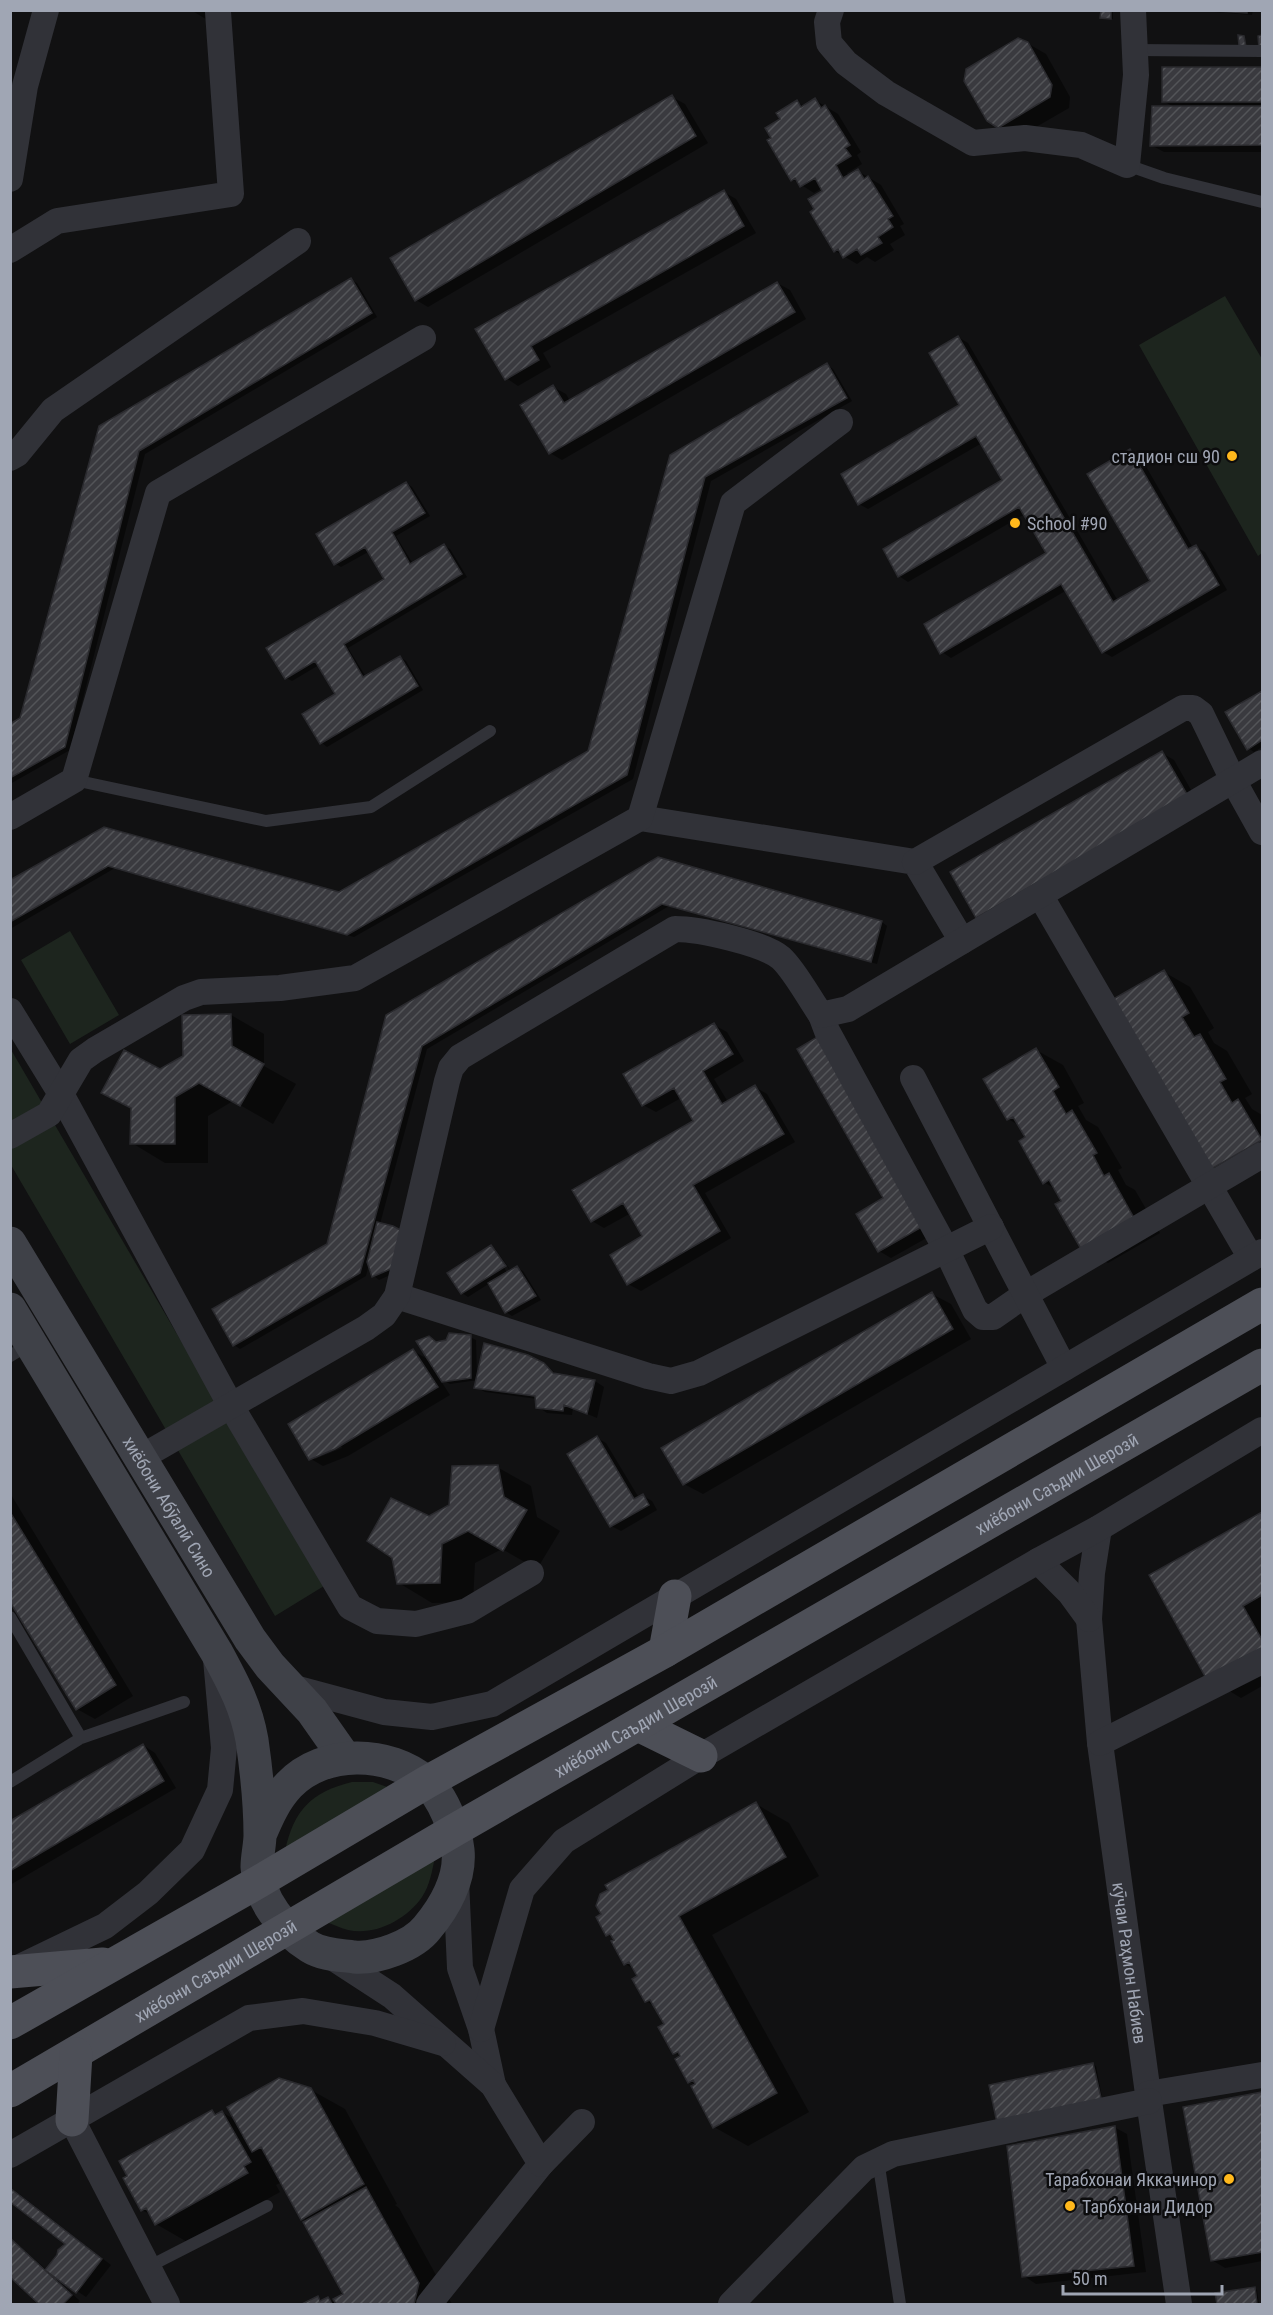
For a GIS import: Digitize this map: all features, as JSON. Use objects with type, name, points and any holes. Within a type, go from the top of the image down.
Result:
[{"type":"main road","name":"хиёбони Абӯалӣ Сино","points":[[10,1243],[250,1639],[270,1666],[312,1711],[345,1758]]},
{"type":"main road","points":[[10,2023],[260,1881],[427,1782],[665,1651],[1263,1304]]},
{"type":"main road","name":"хиёбони Абӯалӣ Сино","points":[[10,1309],[21,1349],[215,1650],[245,1707],[252,1742],[260,1835],[257,1867],[272,1910],[288,1929],[310,1947],[329,1954],[363,1958],[396,1950],[425,1931],[446,1905],[456,1874],[459,1852],[447,1812],[427,1782],[405,1769],[375,1759],[345,1758],[316,1766],[290,1783],[271,1807],[260,1835]]},
{"type":"main road","name":"хиёбони Саъдии Шерозӣ","points":[[10,2091],[453,1832],[1263,1365]]},
{"type":"main road","points":[[665,1651],[675,1596]]},
{"type":"main road","points":[[638,1725],[700,1756]]},
{"type":"main road","points":[[10,1972],[114,1964]]},
{"type":"main road","points":[[72,2120],[76,2054]]},
{"type":"street","points":[[10,179],[25,86],[46,10]]},
{"type":"street","points":[[831,10],[827,22],[829,43],[846,63],[886,93],[973,143],[1025,138],[1081,145],[1127,165],[1136,75],[1133,10]]},
{"type":"street","points":[[11,246],[57,221],[231,194],[218,12]]},
{"type":"street","points":[[10,458],[17,454],[54,410],[298,240]]},
{"type":"street","points":[[10,817],[74,780],[158,493],[423,338]]},
{"type":"street","points":[[640,818],[734,503],[840,422]]},
{"type":"street","points":[[10,1136],[49,1114],[81,1060],[184,998],[201,992],[280,988],[354,978],[640,818],[915,862],[1183,708],[1193,708],[1202,714],[1233,780],[1263,832]]},
{"type":"street","points":[[821,1015],[848,1009],[1263,763]]},
{"type":"street","points":[[915,862],[962,940]]},
{"type":"street","points":[[291,1687],[384,1712],[432,1717],[492,1704],[1257,1255],[1209,1187],[1040,895]]},
{"type":"street","points":[[140,1458],[366,1328],[384,1315],[397,1296],[451,1068],[460,1057],[675,928],[694,929],[772,952],[783,960],[821,1015],[827,1031],[946,1249],[975,1310],[983,1317],[993,1317],[1026,1294],[1263,1155]]},
{"type":"street","points":[[10,1011],[61,1094],[231,1406],[350,1607],[377,1621],[416,1624],[467,1611],[531,1573]]},
{"type":"street","points":[[913,1078],[1064,1368]]},
{"type":"street","points":[[397,1296],[648,1376],[671,1381],[699,1373],[991,1227]]},
{"type":"street","points":[[481,2029],[522,1889],[564,1841],[700,1756],[1099,1528],[1263,1430]]},
{"type":"street","name":"кӯчаи Раҳмон Набиев","points":[[1099,1528],[1092,1572],[1089,1619],[1100,1743],[1148,2098],[1179,2304]]},
{"type":"street","points":[[1038,1561],[1070,1593],[1089,1619]]},
{"type":"street","points":[[10,1972],[105,1926],[148,1893],[192,1850],[220,1790],[223,1769],[224,1748],[215,1650]]},
{"type":"street","points":[[1100,1743],[1263,1661]]},
{"type":"street","points":[[456,1874],[460,1968],[481,2029],[493,2085]]},
{"type":"street","points":[[329,1954],[392,1996],[493,2085],[542,2164]]},
{"type":"street","points":[[10,2155],[249,2018],[303,2011],[375,2023],[450,2045]]},
{"type":"street","points":[[731,2304],[864,2168],[878,2160],[893,2154],[1263,2075]]},
{"type":"street","points":[[72,2120],[167,2304]]},
{"type":"street","points":[[429,2304],[542,2164],[582,2122]]},
{"type":"lane","points":[[1134,50],[1263,51]]},
{"type":"lane","points":[[1127,165],[1164,177],[1263,202]]},
{"type":"lane","points":[[74,780],[266,822],[371,807],[490,731]]},
{"type":"lane","points":[[10,1617],[81,1738]]},
{"type":"lane","points":[[10,1782],[81,1738],[184,1702]]},
{"type":"lane","points":[[878,2160],[900,2304]]},
{"type":"lane","points":[[148,2267],[267,2206]]},
{"type":"shaded area","name":"стадион сш 90","points":[[1225,296],[1262,359],[1262,553],[1258,556],[1139,345]]},
{"type":"shaded area","points":[[70,931],[119,1015],[70,1044],[21,960]]},
{"type":"shaded area","points":[[10,1048],[324,1586],[275,1616],[11,1165]]},
{"type":"shaded area","points":[[352,1782],[373,1782],[393,1789],[285,1851],[294,1824],[306,1805],[326,1791]]},
{"type":"shaded area","points":[[435,1857],[425,1892],[415,1905],[399,1919],[369,1931],[348,1930],[325,1922]]},
{"type":"building","points":[[1101,10],[1111,10],[1111,19],[1100,18]]},
{"type":"building","points":[[1200,10],[1247,10],[1247,13]]},
{"type":"building","points":[[1238,35],[1244,36],[1246,47],[1239,46]]},
{"type":"building","points":[[1262,35],[1262,49],[1259,49],[1258,36]]},
{"type":"building","points":[[1018,38],[1028,42],[1052,85],[1050,97],[998,128],[987,121],[964,81],[966,69]]},
{"type":"building","points":[[1162,67],[1262,67],[1262,102],[1162,102]]},
{"type":"building","points":[[672,95],[696,136],[415,301],[390,258]]},
{"type":"building","points":[[815,98],[821,108],[825,105],[850,145],[845,148],[851,156],[836,165],[843,178],[858,169],[864,179],[868,176],[893,216],[888,219],[893,227],[878,237],[882,243],[861,255],[857,249],[843,258],[838,249],[834,252],[810,212],[814,209],[808,199],[822,191],[815,178],[800,187],[795,178],[791,181],[767,140],[771,138],[765,128],[780,119],[776,113],[797,100],[801,107]]},
{"type":"building","points":[[1152,106],[1262,106],[1262,145],[1150,146]]},
{"type":"building","points":[[724,190],[744,226],[531,346],[539,360],[505,380],[475,329]]},
{"type":"building","points":[[351,278],[372,313],[139,451],[65,747],[10,778],[10,724],[20,718],[99,426]]},
{"type":"building","points":[[777,282],[795,312],[549,454],[520,405],[553,385],[564,403]]},
{"type":"building","points":[[958,336],[1113,602],[1150,581],[1087,474],[1130,449],[1188,549],[1196,545],[1219,585],[1102,653],[1061,584],[940,654],[924,624],[1046,553],[1019,507],[898,577],[883,549],[1002,480],[976,436],[858,505],[841,474],[959,405],[929,353]]},
{"type":"building","points":[[827,363],[847,398],[705,477],[627,775],[347,935],[108,866],[10,922],[10,880],[104,827],[339,892],[588,751],[670,455]]},
{"type":"building","points":[[406,482],[425,513],[392,532],[410,564],[444,544],[462,574],[344,644],[363,677],[400,656],[418,686],[320,744],[302,714],[335,694],[315,661],[285,679],[266,648],[384,579],[365,547],[334,565],[316,534]]},
{"type":"building","points":[[1262,691],[1262,740],[1247,750],[1225,712]]},
{"type":"building","points":[[1162,751],[1188,796],[976,918],[950,872]]},
{"type":"building","points":[[658,857],[882,921],[871,962],[662,904],[422,1046],[360,1273],[233,1346],[212,1309],[327,1244],[386,1015]]},
{"type":"building","points":[[1164,970],[1189,1013],[1182,1017],[1194,1037],[1200,1034],[1226,1079],[1220,1082],[1232,1103],[1238,1099],[1262,1140],[1206,1172],[1108,1002]]},
{"type":"building","points":[[231,1014],[232,1046],[264,1064],[240,1106],[199,1083],[175,1097],[175,1144],[130,1144],[131,1108],[101,1093],[124,1050],[160,1069],[183,1056],[182,1015]]},
{"type":"building","points":[[714,1023],[733,1054],[703,1071],[722,1104],[755,1085],[784,1134],[693,1185],[720,1231],[627,1285],[610,1255],[642,1236],[623,1203],[591,1222],[572,1190],[693,1121],[674,1088],[642,1106],[623,1074]]},
{"type":"building","points":[[819,1036],[927,1224],[878,1252],[856,1214],[883,1198],[797,1049]]},
{"type":"building","points":[[1036,1048],[1059,1087],[1053,1091],[1066,1114],[1072,1110],[1097,1153],[1093,1155],[1104,1176],[1109,1173],[1134,1218],[1081,1249],[1055,1204],[1061,1201],[1049,1180],[1043,1184],[1019,1141],[1025,1137],[1013,1117],[1007,1120],[983,1079]]},
{"type":"building","points":[[377,1222],[393,1226],[408,1234],[400,1265],[372,1277],[367,1262]]},
{"type":"building","points":[[491,1245],[506,1266],[461,1294],[447,1273]]},
{"type":"building","points":[[517,1266],[536,1296],[505,1313],[488,1283]]},
{"type":"building","points":[[932,1292],[953,1329],[683,1485],[661,1448]]},
{"type":"building","points":[[449,1333],[471,1335],[471,1378],[442,1382],[416,1341],[429,1336],[436,1342],[446,1340]]},
{"type":"building","points":[[484,1343],[528,1355],[544,1363],[553,1373],[595,1380],[587,1414],[564,1405],[563,1411],[536,1408],[535,1396],[474,1388]]},
{"type":"building","points":[[413,1349],[438,1387],[335,1449],[309,1460],[288,1424]]},
{"type":"building","points":[[597,1436],[634,1499],[643,1494],[649,1505],[610,1527],[567,1454]]},
{"type":"building","points":[[498,1465],[504,1497],[527,1510],[503,1551],[468,1531],[442,1544],[440,1583],[397,1584],[392,1558],[367,1541],[391,1498],[429,1516],[449,1505],[452,1466]]},
{"type":"building","points":[[10,1512],[116,1685],[76,1710],[10,1602]]},
{"type":"building","points":[[1262,1512],[1262,1595],[1243,1606],[1262,1640],[1262,1648],[1207,1680],[1149,1575]]},
{"type":"building","points":[[143,1744],[164,1781],[10,1871],[10,1821]]},
{"type":"building","points":[[756,1802],[786,1857],[679,1916],[777,2093],[713,2128],[691,2086],[695,2084],[693,2080],[688,2083],[675,2059],[680,2056],[678,2052],[673,2054],[658,2027],[664,2024],[650,2000],[645,2002],[632,1979],[637,1976],[629,1962],[624,1965],[611,1941],[614,1940],[610,1934],[606,1936],[596,1917],[601,1914],[596,1906],[600,1894],[608,1890],[605,1885]]},
{"type":"building","points":[[1093,2063],[1102,2102],[997,2123],[989,2085]]},
{"type":"building","points":[[279,2078],[311,2088],[364,2184],[301,2220],[261,2147],[252,2152],[227,2107]]},
{"type":"building","name":"Тарабхонаи Яккачинор","points":[[1262,2092],[1262,2252],[1211,2261],[1183,2107]]},
{"type":"building","points":[[212,2110],[215,2115],[222,2111],[251,2162],[244,2166],[248,2173],[155,2225],[146,2208],[141,2211],[123,2178],[127,2176],[119,2161]]},
{"type":"building","name":"Тарбхонаи Дидор","points":[[1115,2126],[1134,2266],[1022,2277],[1007,2146]]},
{"type":"building","points":[[366,2187],[419,2283],[414,2304],[336,2304],[333,2299],[343,2294],[303,2222]]},
{"type":"building","points":[[10,2188],[102,2259],[76,2293],[45,2270],[57,2255],[58,2250],[65,2244],[10,2202]]},
{"type":"building","points":[[10,2238],[72,2295],[63,2304],[39,2304],[10,2277]]},
{"type":"building","points":[[1255,2287],[1257,2304],[1217,2304],[1215,2293]]},
{"type":"building","points":[[318,2296],[320,2301],[328,2297],[332,2304],[302,2304]]},
{"type":"place","name":"стадион сш 90","points":[[1232,456]]},
{"type":"place","name":"School #90","points":[[1015,523]]},
{"type":"place","name":"Тарабхонаи Яккачинор","points":[[1229,2179]]},
{"type":"place","name":"Тарбхонаи Дидор","points":[[1070,2206]]}]
